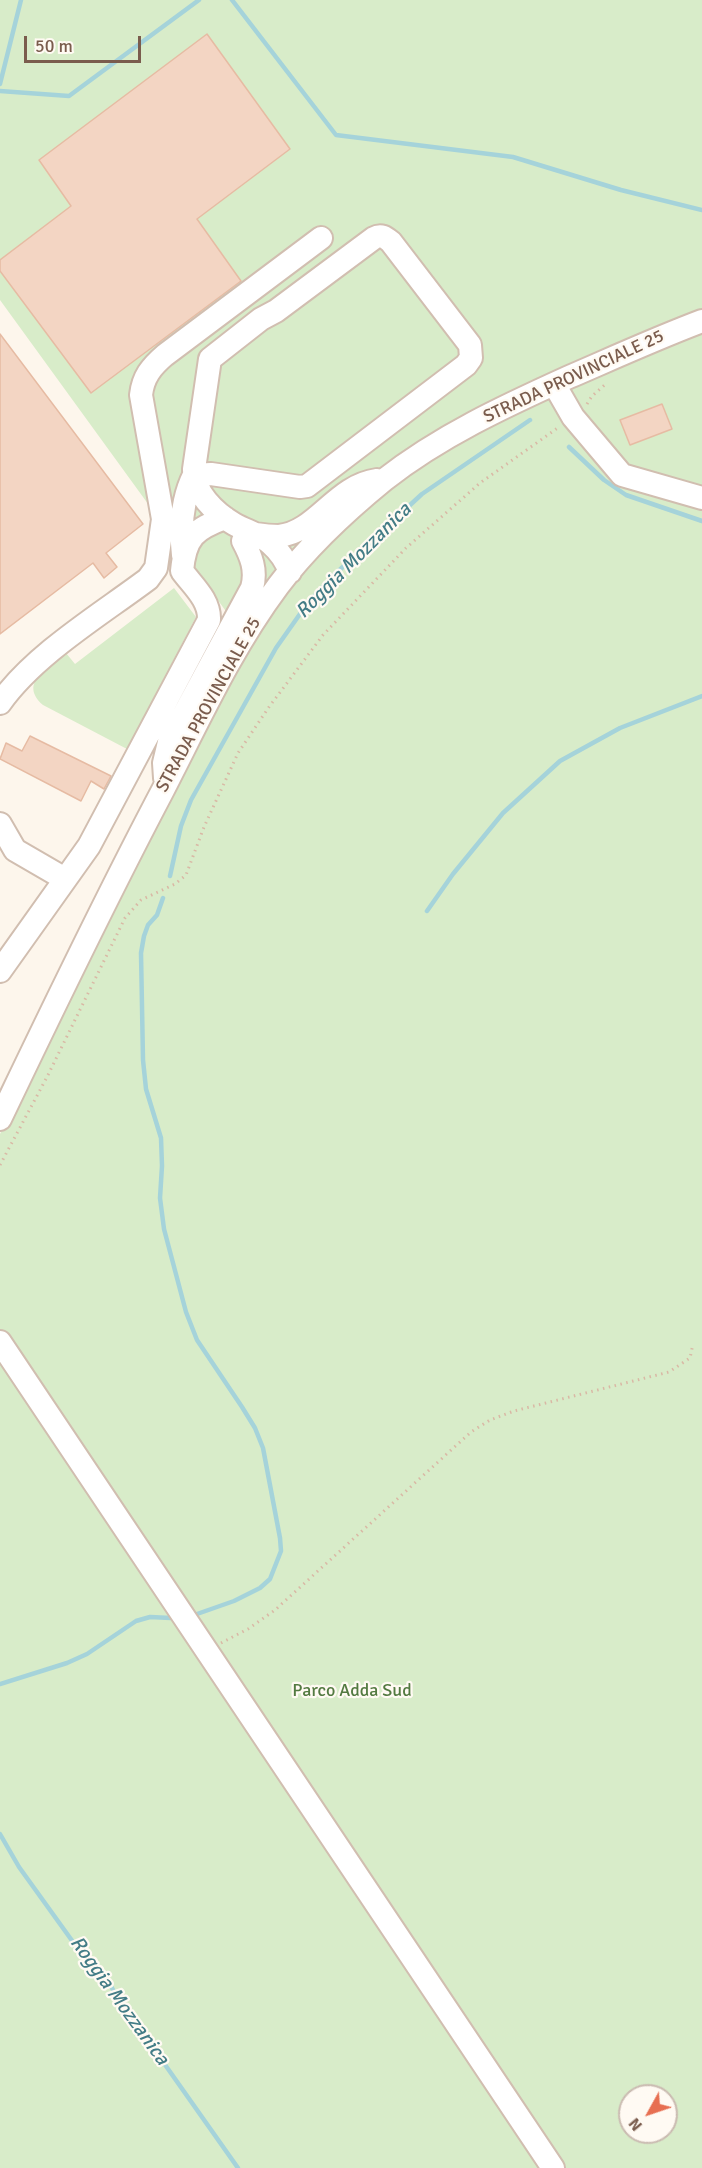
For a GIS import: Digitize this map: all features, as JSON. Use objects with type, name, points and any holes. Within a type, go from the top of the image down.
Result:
[{"type":"street","points":[[0,971],[89,846],[209,620],[209,610],[203,598],[182,571],[181,534],[187,488],[194,475],[207,372],[212,356],[374,238],[385,236],[470,345],[471,358],[466,365],[307,486],[300,487],[211,474],[194,475]]},
{"type":"street","points":[[0,703],[10,689],[35,664],[148,579],[156,568],[163,519],[141,395],[142,385],[149,370],[165,355],[321,238]]},
{"type":"street","name":"STRADA PROVINCIALE 25","points":[[0,1119],[90,931],[235,651],[264,605],[290,572],[341,518],[387,478],[486,415],[662,335],[702,321]]},
{"type":"street","points":[[554,384],[573,417],[621,475],[702,498]]},
{"type":"street","points":[[194,475],[201,494],[225,518],[249,537],[271,544],[278,551],[290,572]]},
{"type":"street","points":[[249,537],[279,536],[290,533],[311,521],[347,491],[371,481],[387,478]]},
{"type":"street","points":[[183,555],[195,532],[225,518]]},
{"type":"street","points":[[165,786],[164,763],[169,742],[252,588],[253,562],[249,537]]},
{"type":"street","points":[[0,824],[15,850],[65,879]]},
{"type":"street","points":[[0,1342],[553,2168]]},
{"type":"path","points":[[0,1165],[47,1077],[125,918],[141,900],[175,884],[186,875],[208,818],[238,753],[323,635],[406,548],[480,483],[584,409],[603,385],[610,381]]},
{"type":"path","points":[[206,1650],[248,1629],[274,1610],[471,1432],[490,1420],[514,1411],[669,1372],[690,1358],[693,1344]]},
{"type":"green space","name":"Parco Adda Sud","points":[[0,0],[702,0],[702,2168],[0,2168],[0,1134],[249,643],[0,300]]},
{"type":"green space","points":[[174,588],[196,617],[127,749],[43,705],[36,697],[34,690],[38,676],[51,664],[66,653],[75,664]]},
{"type":"building","points":[[207,34],[290,149],[197,219],[241,281],[91,393],[0,271],[0,260],[71,206],[39,160]]},
{"type":"building","points":[[0,334],[143,524],[106,553],[117,567],[104,578],[93,563],[0,634]]},
{"type":"building","points":[[662,404],[672,429],[630,445],[620,420]]},
{"type":"building","points":[[30,736],[111,776],[104,789],[91,781],[81,801],[0,759],[6,743],[22,751]]},
{"type":"waterway","points":[[0,84],[21,0]]},
{"type":"waterway","points":[[0,91],[69,96],[199,0]]},
{"type":"waterway","points":[[232,0],[336,135],[513,157],[621,190],[702,210]]},
{"type":"waterway","name":"Roggia Mozzanica","points":[[170,876],[181,826],[191,800],[276,648],[307,604],[333,576],[422,494],[530,420]]},
{"type":"waterway","points":[[569,447],[604,480],[626,495],[702,521]]},
{"type":"waterway","points":[[427,911],[453,874],[503,813],[560,761],[620,728],[702,696]]},
{"type":"waterway","name":"Roggia Mozzanica","points":[[163,898],[157,915],[148,925],[141,953],[143,1060],[146,1089],[161,1138],[160,1198],[164,1229],[186,1312],[197,1340],[255,1428],[263,1448],[281,1551],[270,1579],[260,1588],[234,1601],[197,1614]]},
{"type":"waterway","name":"Roggia Mozzanica","points":[[0,1684],[67,1663],[87,1654],[136,1621],[150,1617],[171,1618]]},
{"type":"waterway","name":"Roggia Mozzanica","points":[[0,1834],[19,1867],[73,1942],[112,1988],[124,2010],[238,2168]]}]
